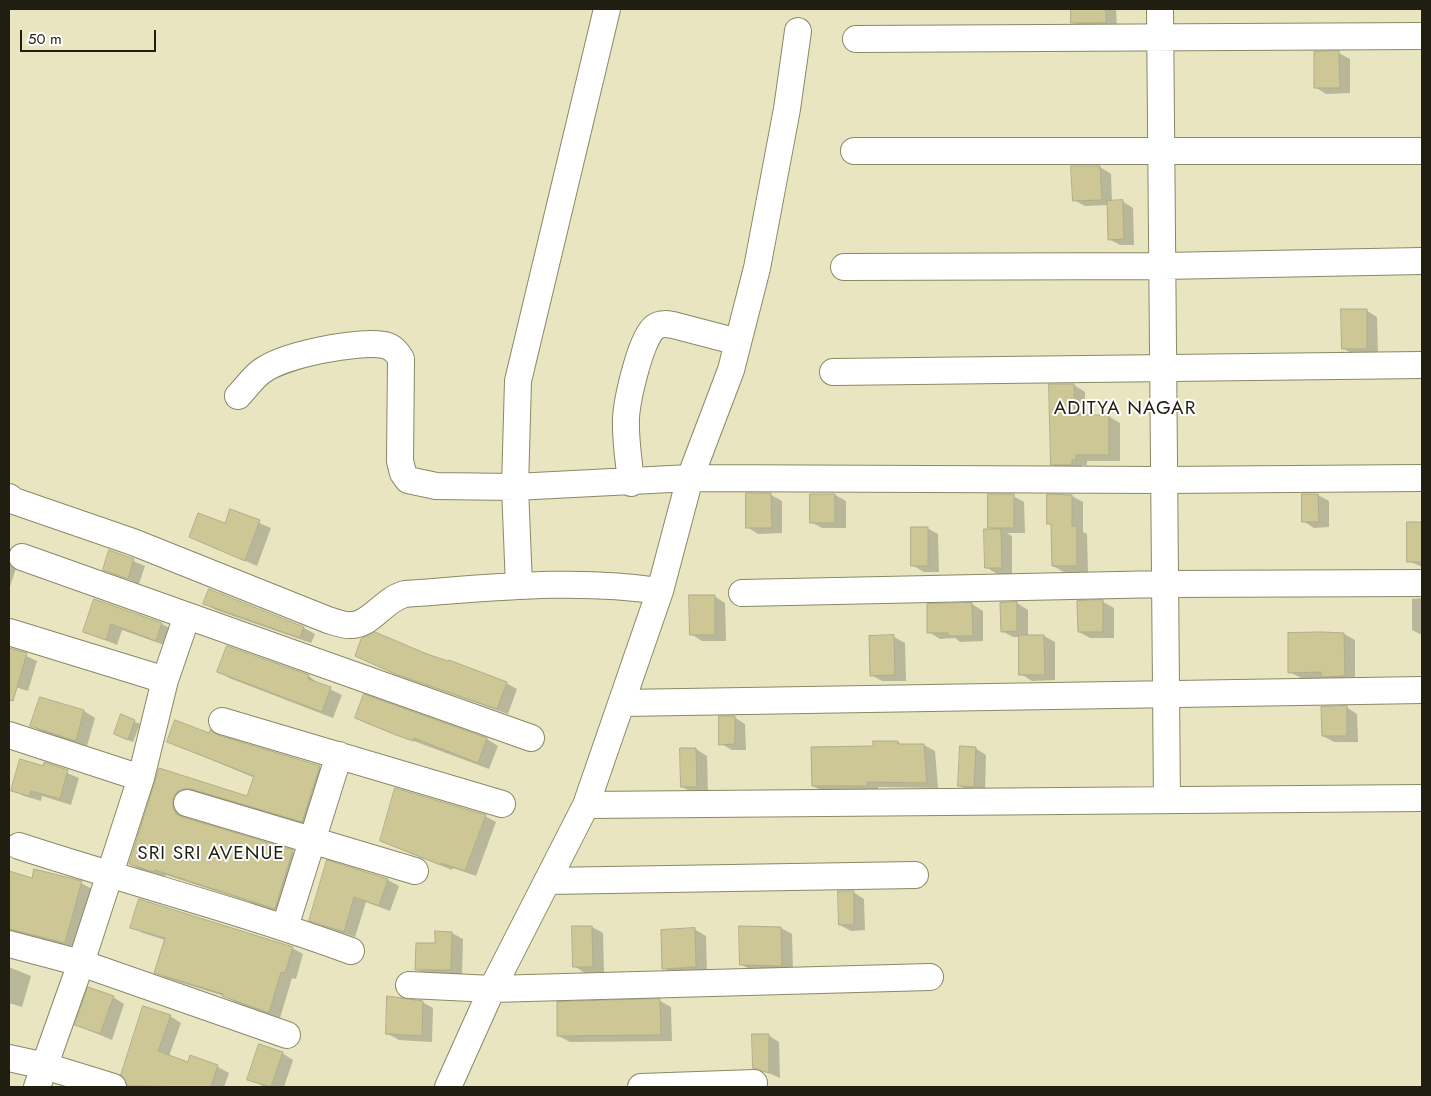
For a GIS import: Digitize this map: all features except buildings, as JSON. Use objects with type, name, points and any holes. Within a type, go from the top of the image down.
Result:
[{"type":"street","points":[[519,586],[515,487],[518,381],[607,9]]},
{"type":"street","points":[[1160,9],[1167,800]]},
{"type":"street","points":[[448,1087],[492,989],[586,805],[660,591],[690,478],[721,397],[738,342],[756,268],[787,109],[798,31]]},
{"type":"street","points":[[856,39],[1422,36]]},
{"type":"street","points":[[854,151],[1422,151]]},
{"type":"street","points":[[844,267],[1162,266],[1422,261]]},
{"type":"street","points":[[631,483],[626,417],[632,379],[646,340],[653,328],[664,324],[673,325],[738,342]]},
{"type":"street","points":[[238,396],[262,371],[288,359],[352,345],[384,345],[396,350],[401,359],[400,461],[403,473],[408,480],[436,486],[515,487],[631,483],[690,478],[1164,480],[1422,478]]},
{"type":"street","points":[[833,372],[1422,365]]},
{"type":"street","points":[[9,497],[14,501],[133,542],[328,620],[350,626],[371,617],[389,600],[405,594],[519,586],[594,585],[628,586],[660,591]]},
{"type":"street","points":[[22,557],[531,738]]},
{"type":"street","points":[[742,593],[1165,584],[1422,583]]},
{"type":"street","points":[[41,1076],[81,964],[141,778],[165,680],[187,616]]},
{"type":"street","points":[[9,632],[165,680]]},
{"type":"street","points":[[622,703],[1422,690]]},
{"type":"street","points":[[222,721],[502,804]]},
{"type":"street","points":[[9,735],[141,778]]},
{"type":"street","points":[[285,927],[340,755]]},
{"type":"street","points":[[586,805],[1422,798]]},
{"type":"street","points":[[186,803],[415,871]]},
{"type":"street","points":[[19,846],[109,876],[285,927],[351,951]]},
{"type":"street","points":[[547,881],[915,875]]},
{"type":"street","points":[[9,944],[81,964],[287,1035]]},
{"type":"street","points":[[409,985],[492,989],[930,976]]},
{"type":"street","points":[[9,1058],[41,1076],[113,1087]]},
{"type":"street","points":[[641,1087],[754,1083]]},
{"type":"district","name":"ADITYA NAGAR","points":[[1125,409]]},
{"type":"district","name":"SRI SRI AVENUE","points":[[211,854]]}]
